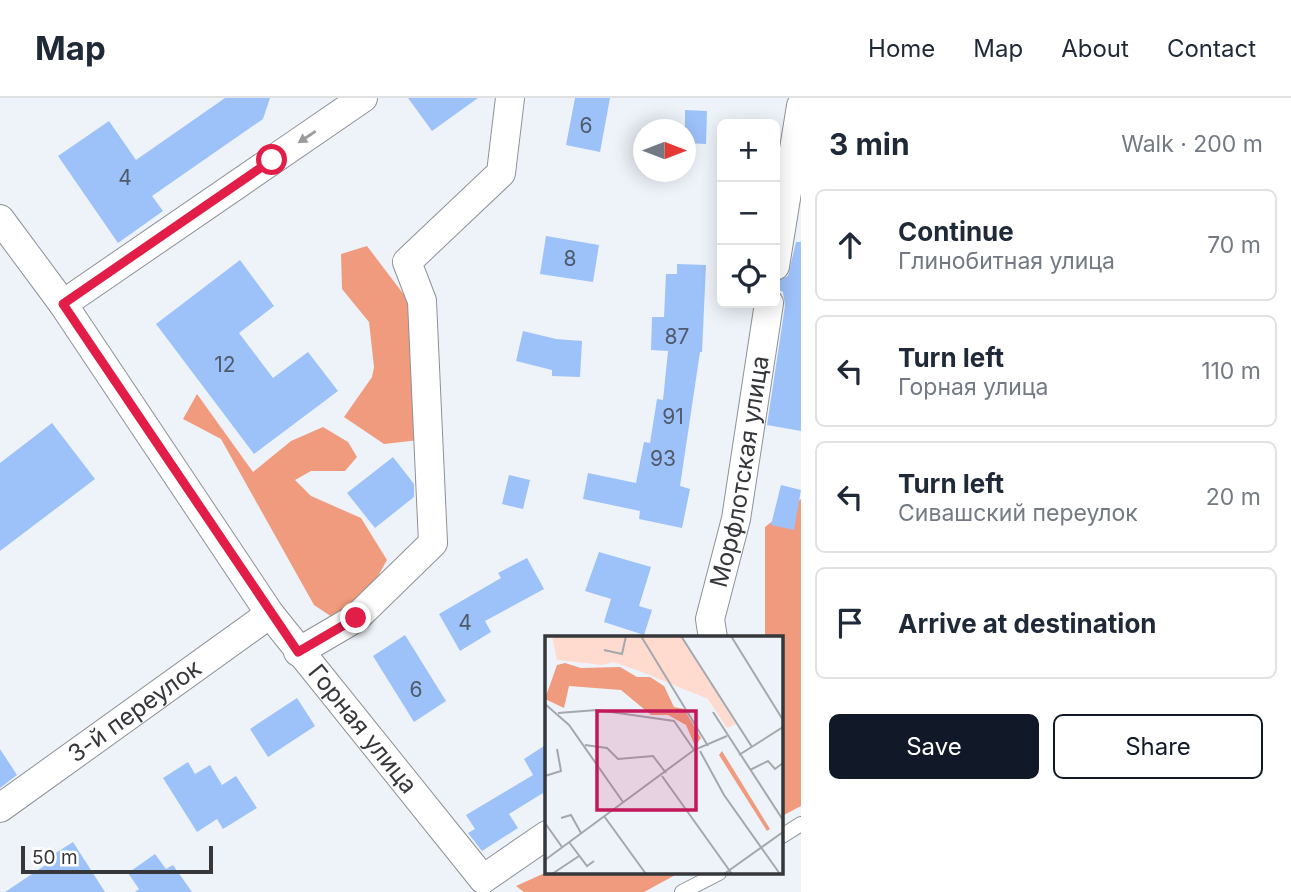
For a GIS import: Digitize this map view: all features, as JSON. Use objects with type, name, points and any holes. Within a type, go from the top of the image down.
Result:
[{"type":"street","points":[[63,304],[363,98]]},
{"type":"street","points":[[298,652],[356,618],[433,543],[422,301],[407,262],[501,173],[510,98]]},
{"type":"street","points":[[778,245],[801,106]]},
{"type":"street","name":"Горная улица","points":[[0,219],[63,304],[270,614],[481,886]]},
{"type":"street","name":"Морфлотская улица","points":[[713,636],[710,619],[736,519],[768,308]]},
{"type":"street","name":"3-й переулок","points":[[0,808],[270,614]]},
{"type":"street","points":[[481,886],[545,837]]},
{"type":"lane","points":[[783,835],[801,824]]},
{"type":"lane","points":[[682,892],[717,874]]},
{"type":"shaded area","points":[[367,246],[414,308],[419,440],[384,444],[344,417],[372,377],[374,367],[369,322],[342,289],[341,254]]},
{"type":"shaded area","points":[[197,394],[253,472],[291,441],[323,427],[348,442],[357,457],[345,471],[311,471],[295,480],[311,496],[361,518],[387,560],[364,601],[344,625],[314,605],[221,439],[183,419]]},
{"type":"shaded area","points":[[801,499],[801,806],[783,815],[783,636],[765,636],[765,527]]},
{"type":"shaded area","points":[[545,873],[677,874],[644,892],[524,892],[516,886]]},
{"type":"building","points":[[225,98],[270,98],[263,119],[152,196],[163,211],[118,243],[58,156],[109,121],[136,160]]},
{"type":"building","points":[[408,98],[478,98],[432,131]]},
{"type":"building","points":[[575,98],[610,98],[600,152],[566,145]]},
{"type":"building","points":[[685,110],[707,111],[706,144],[696,144],[696,119],[685,119]]},
{"type":"building","points":[[546,236],[599,245],[593,282],[540,274]]},
{"type":"building","points":[[796,242],[801,242],[801,431],[767,425],[785,306],[780,280],[788,276]]},
{"type":"building","points":[[240,260],[274,306],[239,333],[273,378],[308,352],[338,391],[254,454],[156,324]]},
{"type":"building","points":[[677,264],[706,265],[702,352],[680,486],[690,489],[682,528],[639,519],[640,511],[583,499],[588,473],[636,483],[644,442],[650,443],[657,399],[663,400],[668,351],[651,350],[652,317],[664,317],[666,274],[677,274]]},
{"type":"building","points":[[523,331],[556,339],[582,341],[580,377],[552,376],[552,370],[516,361]]},
{"type":"building","points":[[52,423],[95,479],[0,551],[0,463]]},
{"type":"building","points":[[393,457],[414,484],[414,497],[375,528],[347,493]]},
{"type":"building","points":[[509,475],[530,480],[523,509],[502,504]]},
{"type":"building","points":[[781,485],[801,490],[794,530],[771,525]]},
{"type":"building","points":[[599,552],[651,567],[639,606],[652,610],[644,635],[604,622],[611,599],[585,591]]},
{"type":"building","points":[[527,558],[544,589],[485,621],[491,632],[460,651],[439,614],[501,578],[498,573]]},
{"type":"building","points":[[405,635],[446,701],[414,722],[373,656]]},
{"type":"building","points":[[297,698],[315,726],[268,757],[250,729]]},
{"type":"building","points":[[545,745],[545,796],[543,793],[509,814],[518,828],[482,851],[468,833],[475,829],[466,815],[533,775],[524,759]]},
{"type":"building","points":[[0,749],[17,775],[0,788]]},
{"type":"building","points":[[188,762],[195,774],[210,765],[222,785],[236,776],[257,808],[223,829],[217,819],[197,832],[163,778]]},
{"type":"building","points":[[73,842],[105,892],[5,892],[53,860],[51,856]]},
{"type":"building","points":[[155,854],[166,869],[173,865],[192,892],[135,892],[139,889],[128,873]]},
{"type":"route","points":[[272,160],[63,304],[298,652],[356,618]]}]
